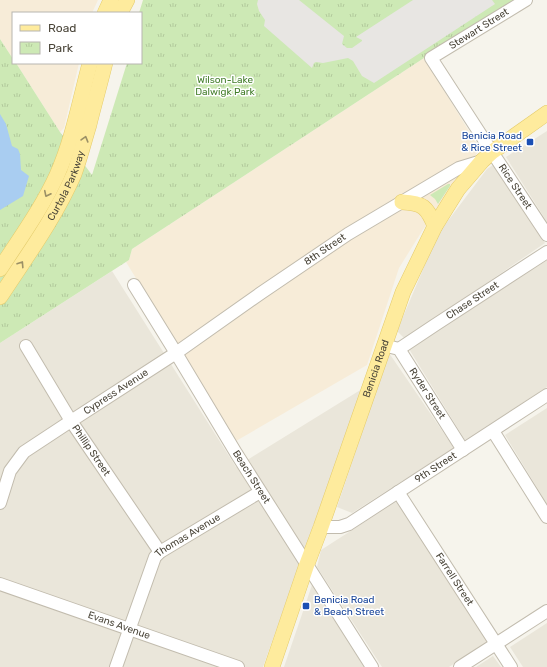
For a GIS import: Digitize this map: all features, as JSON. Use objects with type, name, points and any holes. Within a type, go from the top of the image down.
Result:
[{"type":"main road","points":[[105,12],[111,0]]},
{"type":"main road","points":[[121,12],[127,0]]},
{"type":"main road","name":"Curtola Parkway","points":[[0,269],[43,202],[57,175],[72,134],[90,64]]},
{"type":"main road","name":"Curtola Parkway","points":[[0,296],[47,224],[71,180],[82,149],[105,64]]},
{"type":"main road","name":"Benicia Road","points":[[272,667],[403,292],[435,226],[458,189],[487,157],[547,113]]},
{"type":"main road","points":[[402,202],[414,202],[422,206],[430,214],[435,226]]},
{"type":"street","name":"Stewart Street","points":[[432,58],[526,0]]},
{"type":"street","name":"Rice Street","points":[[432,58],[487,157],[547,235]]},
{"type":"street","name":"8th Street","points":[[176,353],[348,234],[459,168],[487,157]]},
{"type":"street","name":"Chase Street","points":[[399,349],[547,252]]},
{"type":"street","name":"Beach Street","points":[[134,285],[260,492],[372,667]]},
{"type":"street","points":[[385,344],[399,349]]},
{"type":"street","name":"Phillip Street","points":[[26,346],[71,421],[160,552]]},
{"type":"street","name":"Ryder Street","points":[[399,349],[464,450]]},
{"type":"street","name":"Cypress Avenue","points":[[0,503],[10,471],[24,452],[176,353]]},
{"type":"street","name":"9th Street","points":[[321,527],[340,527],[349,524],[547,395]]},
{"type":"street","points":[[493,430],[547,517]]},
{"type":"street","name":"Thomas Avenue","points":[[116,667],[155,557],[160,552],[260,492]]},
{"type":"street","name":"Farrell Street","points":[[398,492],[511,667]]},
{"type":"street","name":"Evans Avenue","points":[[0,584],[238,667]]},
{"type":"street","points":[[460,667],[547,611]]},
{"type":"shaded area","points":[[0,0],[98,0],[92,12],[12,12],[12,57],[0,39]]},
{"type":"shaded area","points":[[258,0],[299,0],[344,36],[342,44],[347,48],[352,48],[362,41],[356,37],[413,0],[492,0],[495,4],[374,83],[362,76],[353,61],[348,58],[323,63],[316,62],[312,68],[264,26],[265,20],[259,11],[257,4]]},
{"type":"shaded area","points":[[424,58],[480,149],[422,231],[399,268],[367,365],[236,441],[126,262],[129,260],[132,249]]},
{"type":"shaded area","points":[[17,64],[79,64],[64,128],[60,132]]},
{"type":"shaded area","points":[[547,131],[547,222],[506,157]]},
{"type":"shaded area","points":[[493,165],[545,243],[405,339],[397,331],[438,234],[487,169]]},
{"type":"shaded area","points":[[547,260],[547,387],[465,440],[409,349]]},
{"type":"shaded area","points":[[112,271],[236,467],[362,389],[263,667],[0,667],[0,343]]},
{"type":"shaded area","points":[[389,353],[454,448],[352,513],[337,507]]},
{"type":"shaded area","points":[[547,408],[547,504],[505,435]]},
{"type":"shaded area","points":[[399,500],[488,642],[449,667],[382,667],[317,567],[321,550]]},
{"type":"shaded area","points":[[312,585],[364,667],[284,667]]},
{"type":"shaded area","points":[[547,623],[547,667],[523,667],[510,647]]},
{"type":"shaded area","points":[[493,656],[501,667],[476,667]]},
{"type":"green space","name":"Wilson-Lake Dalwigk Park","points":[[143,0],[516,0],[424,58],[132,249],[129,260],[0,343],[0,39],[12,57],[12,64],[17,64],[60,132],[92,175],[127,64],[142,64],[142,12],[139,12]]},
{"type":"green space","points":[[450,184],[450,186],[438,204],[430,195]]},
{"type":"water","points":[[0,114],[6,124],[12,146],[18,149],[20,154],[21,170],[29,176],[23,196],[0,210]]},
{"type":"place","name":"Benicia Road & Rice Street","points":[[530,142]]},
{"type":"place","name":"Benicia Road & Beach Street","points":[[306,606]]}]
